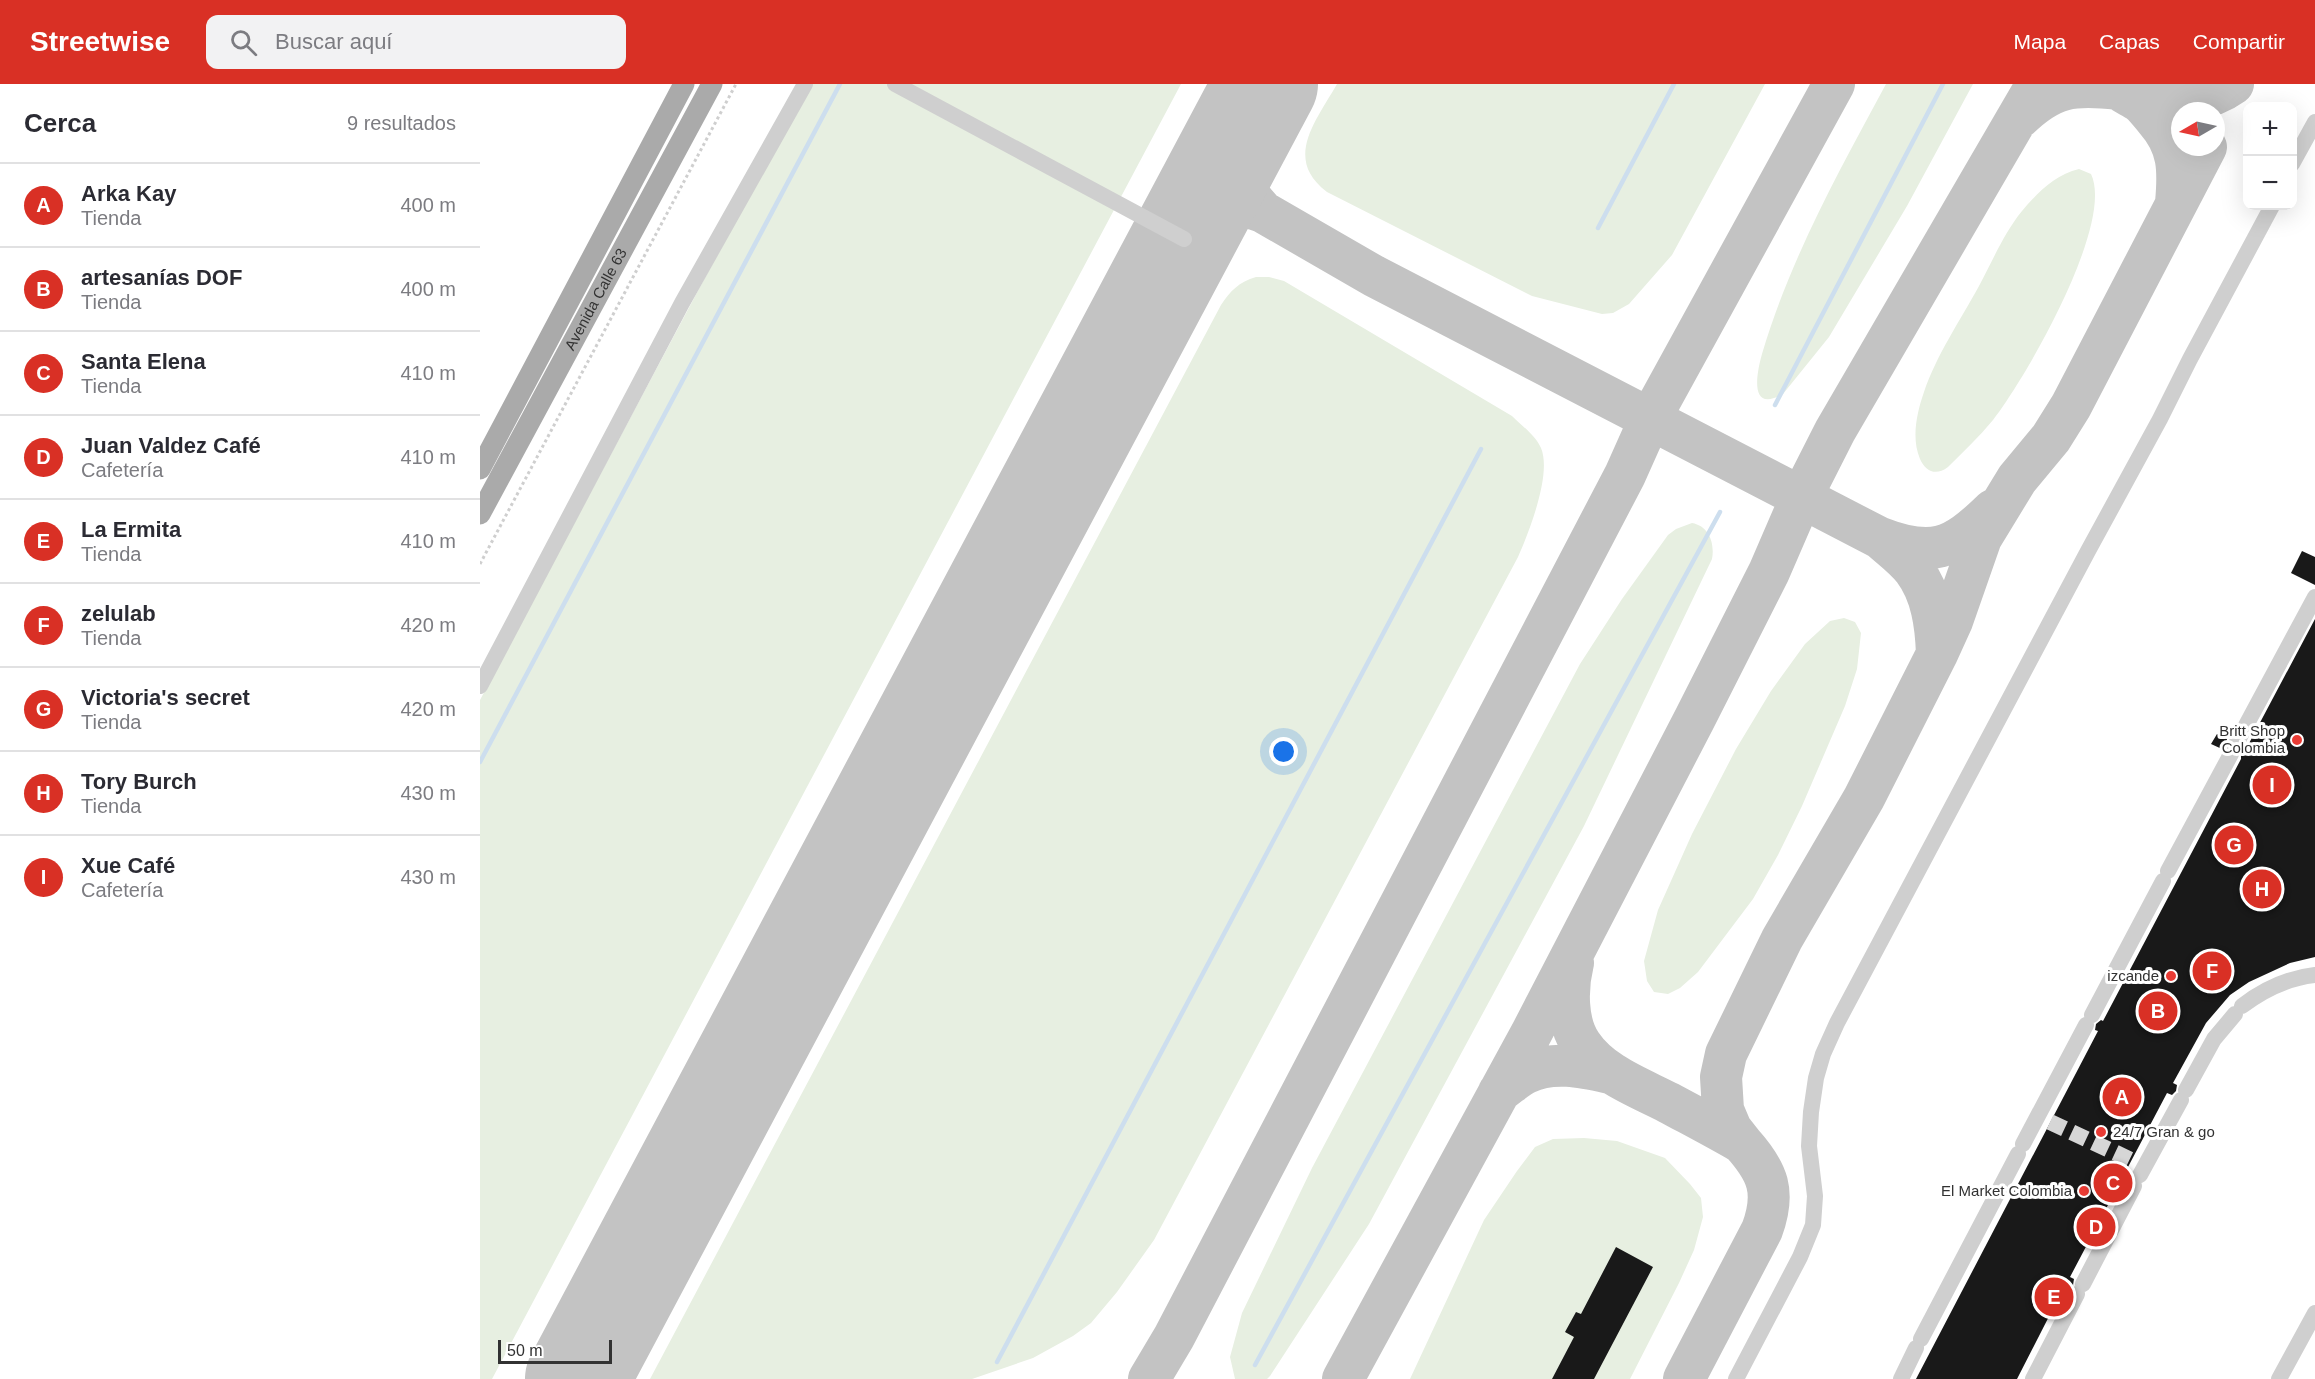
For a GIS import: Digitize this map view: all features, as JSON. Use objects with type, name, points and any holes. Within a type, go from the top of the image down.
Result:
[{"type":"main road","name":"Avenida Calle 63","points":[[480,469],[684,84]]},
{"type":"main road","name":"Avenida Calle 63","points":[[480,513],[712,84]]},
{"type":"lane","points":[[480,686],[682,303],[805,84]]},
{"type":"lane","points":[[895,84],[1184,239]]},
{"type":"lane","points":[[2296,156],[2315,122]]},
{"type":"lane","points":[[1736,1379],[1800,1257],[1813,1225],[1815,1196],[1809,1146],[1816,1078],[1823,1054],[1837,1023],[2270,210]]},
{"type":"lane","points":[[1901,1379],[2021,1149],[2044,1119],[2089,1020],[2315,597]]},
{"type":"lane","points":[[2033,1379],[2137,1172],[2224,1024],[2238,1010],[2271,988],[2295,979],[2315,975]]},
{"type":"lane","points":[[2279,1379],[2315,1313]]},
{"type":"path","points":[[480,564],[736,84]]},
{"type":"shaded area","points":[[811,84],[1181,84],[492,1379],[480,1379],[480,700]]},
{"type":"shaded area","points":[[1337,84],[1765,84],[1672,255],[1629,304],[1613,313],[1602,314],[1532,296],[1327,192],[1314,179],[1307,166],[1305,153],[1313,126]]},
{"type":"shaded area","points":[[1886,84],[1973,84],[1907,206],[1829,337],[1783,394],[1772,399],[1764,399],[1758,388],[1758,371],[1773,319],[1817,216]]},
{"type":"shaded area","points":[[2079,169],[2091,174],[2095,197],[2090,228],[2079,263],[2063,300],[2025,371],[1993,420],[1948,467],[1935,472],[1928,470],[1917,451],[1915,434],[1921,400],[1935,365],[2004,238],[2022,211],[2048,185],[2062,175]]},
{"type":"shaded area","points":[[1256,277],[1269,277],[1284,281],[1512,416],[1532,435],[1541,448],[1544,472],[1538,503],[1518,557],[1154,1240],[1117,1292],[1091,1323],[1073,1336],[1033,1358],[972,1379],[650,1379],[1221,305],[1236,288]]},
{"type":"shaded area","points":[[1692,523],[1703,528],[1710,536],[1713,547],[1712,559],[1584,826],[1369,1224],[1270,1376],[1267,1379],[1235,1379],[1230,1357],[1242,1313],[1312,1168],[1580,664],[1622,599],[1668,535]]},
{"type":"shaded area","points":[[1844,618],[1855,622],[1861,633],[1857,669],[1845,706],[1778,855],[1753,899],[1698,972],[1680,988],[1668,994],[1654,992],[1647,981],[1644,961],[1658,910],[1692,834],[1736,749],[1771,691],[1805,644],[1830,621]]},
{"type":"shaded area","points":[[1584,1138],[1617,1141],[1665,1158],[1701,1198],[1703,1217],[1694,1250],[1630,1379],[1410,1379],[1484,1220],[1517,1171],[1535,1147],[1553,1139]]},
{"type":"building","points":[[2302,551],[2315,557],[2315,585],[2291,573]]},
{"type":"building","points":[[2315,619],[2315,957],[2290,963],[2249,982],[2230,995],[2206,1023],[2173,1083],[2177,1085],[2176,1091],[2172,1095],[2167,1093],[2070,1277],[2074,1279],[2073,1285],[2068,1289],[2064,1287],[2017,1379],[1916,1379],[2098,1031],[2095,1030],[2096,1024],[2103,1021],[2241,759],[2241,753],[2246,749]]},
{"type":"building","points":[[2217,734],[2227,739],[2222,749],[2211,744]]},
{"type":"building","points":[[1616,1247],[1653,1267],[1594,1379],[1552,1379],[1574,1337],[1565,1332],[1576,1312],[1581,1314]]},
{"type":"waterway","points":[[480,762],[840,84]]},
{"type":"waterway","points":[[1598,228],[1674,84]]},
{"type":"waterway","points":[[1775,405],[1943,84]]},
{"type":"waterway","points":[[997,1362],[1481,449]]},
{"type":"waterway","points":[[1255,1365],[1720,512]]},
{"type":"taxiway","points":[[1149,1379],[1174,1337],[1625,475],[1650,419],[1834,84]]},
{"type":"taxiway","points":[[1343,1379],[1532,1032],[1694,720],[1769,572],[1801,498],[1835,431],[2037,84]]},
{"type":"taxiway","points":[[2112,84],[2142,104],[2169,139],[2176,159],[2176,203]]},
{"type":"taxiway","points":[[2142,103],[2201,99],[2233,84]]},
{"type":"taxiway","points":[[2019,118],[2053,93],[2088,87],[2118,89]]},
{"type":"taxiway","points":[[1240,133],[1236,146],[1241,178],[1245,191],[1263,212],[1374,276],[1880,538],[1910,566],[1925,589],[1934,621],[1937,654]]},
{"type":"taxiway","points":[[1742,1143],[1731,1129],[1723,1110],[1721,1077],[1726,1054],[1782,939],[1864,798],[1937,654],[1952,621],[1981,538],[2017,479],[2051,438],[2071,406],[2201,156]]},
{"type":"taxiway","points":[[1190,227],[1206,213],[1224,207],[1242,206],[1263,212]]},
{"type":"taxiway","points":[[1878,537],[1913,547],[1940,546],[1953,542],[1965,534],[1993,510]]},
{"type":"taxiway","points":[[1573,963],[1569,993],[1570,1015],[1576,1035],[1589,1054],[1609,1072],[1621,1079],[1742,1143],[1758,1163],[1767,1183],[1768,1204],[1762,1230],[1684,1379]]},
{"type":"taxiway","points":[[1499,1092],[1523,1075],[1547,1067],[1579,1067],[1610,1073]]},
{"type":"runway","points":[[577,1379],[1266,84]]},
{"type":"tunnel","points":[[2050,1122],[2131,1160]]},
{"type":"place","name":"Britt Shop Colombia","points":[[2297,740]]},
{"type":"place","name":"Xue Café","points":[[2272,785]]},
{"type":"place","name":"Victoria's secret","points":[[2234,845]]},
{"type":"place","name":"Tory Burch","points":[[2262,889]]},
{"type":"place","name":"zelulab","points":[[2212,971]]},
{"type":"place","name":"izcande","points":[[2171,976]]},
{"type":"place","name":"artesanías DOF","points":[[2158,1011]]},
{"type":"place","name":"Arka Kay","points":[[2122,1097]]},
{"type":"place","name":"24/7 Gran & go","points":[[2101,1132]]},
{"type":"place","name":"Santa Elena","points":[[2113,1183]]},
{"type":"place","name":"El Market Colombia","points":[[2084,1191]]},
{"type":"place","name":"Juan Valdez Café","points":[[2096,1227]]},
{"type":"place","name":"La Ermita","points":[[2054,1297]]}]
